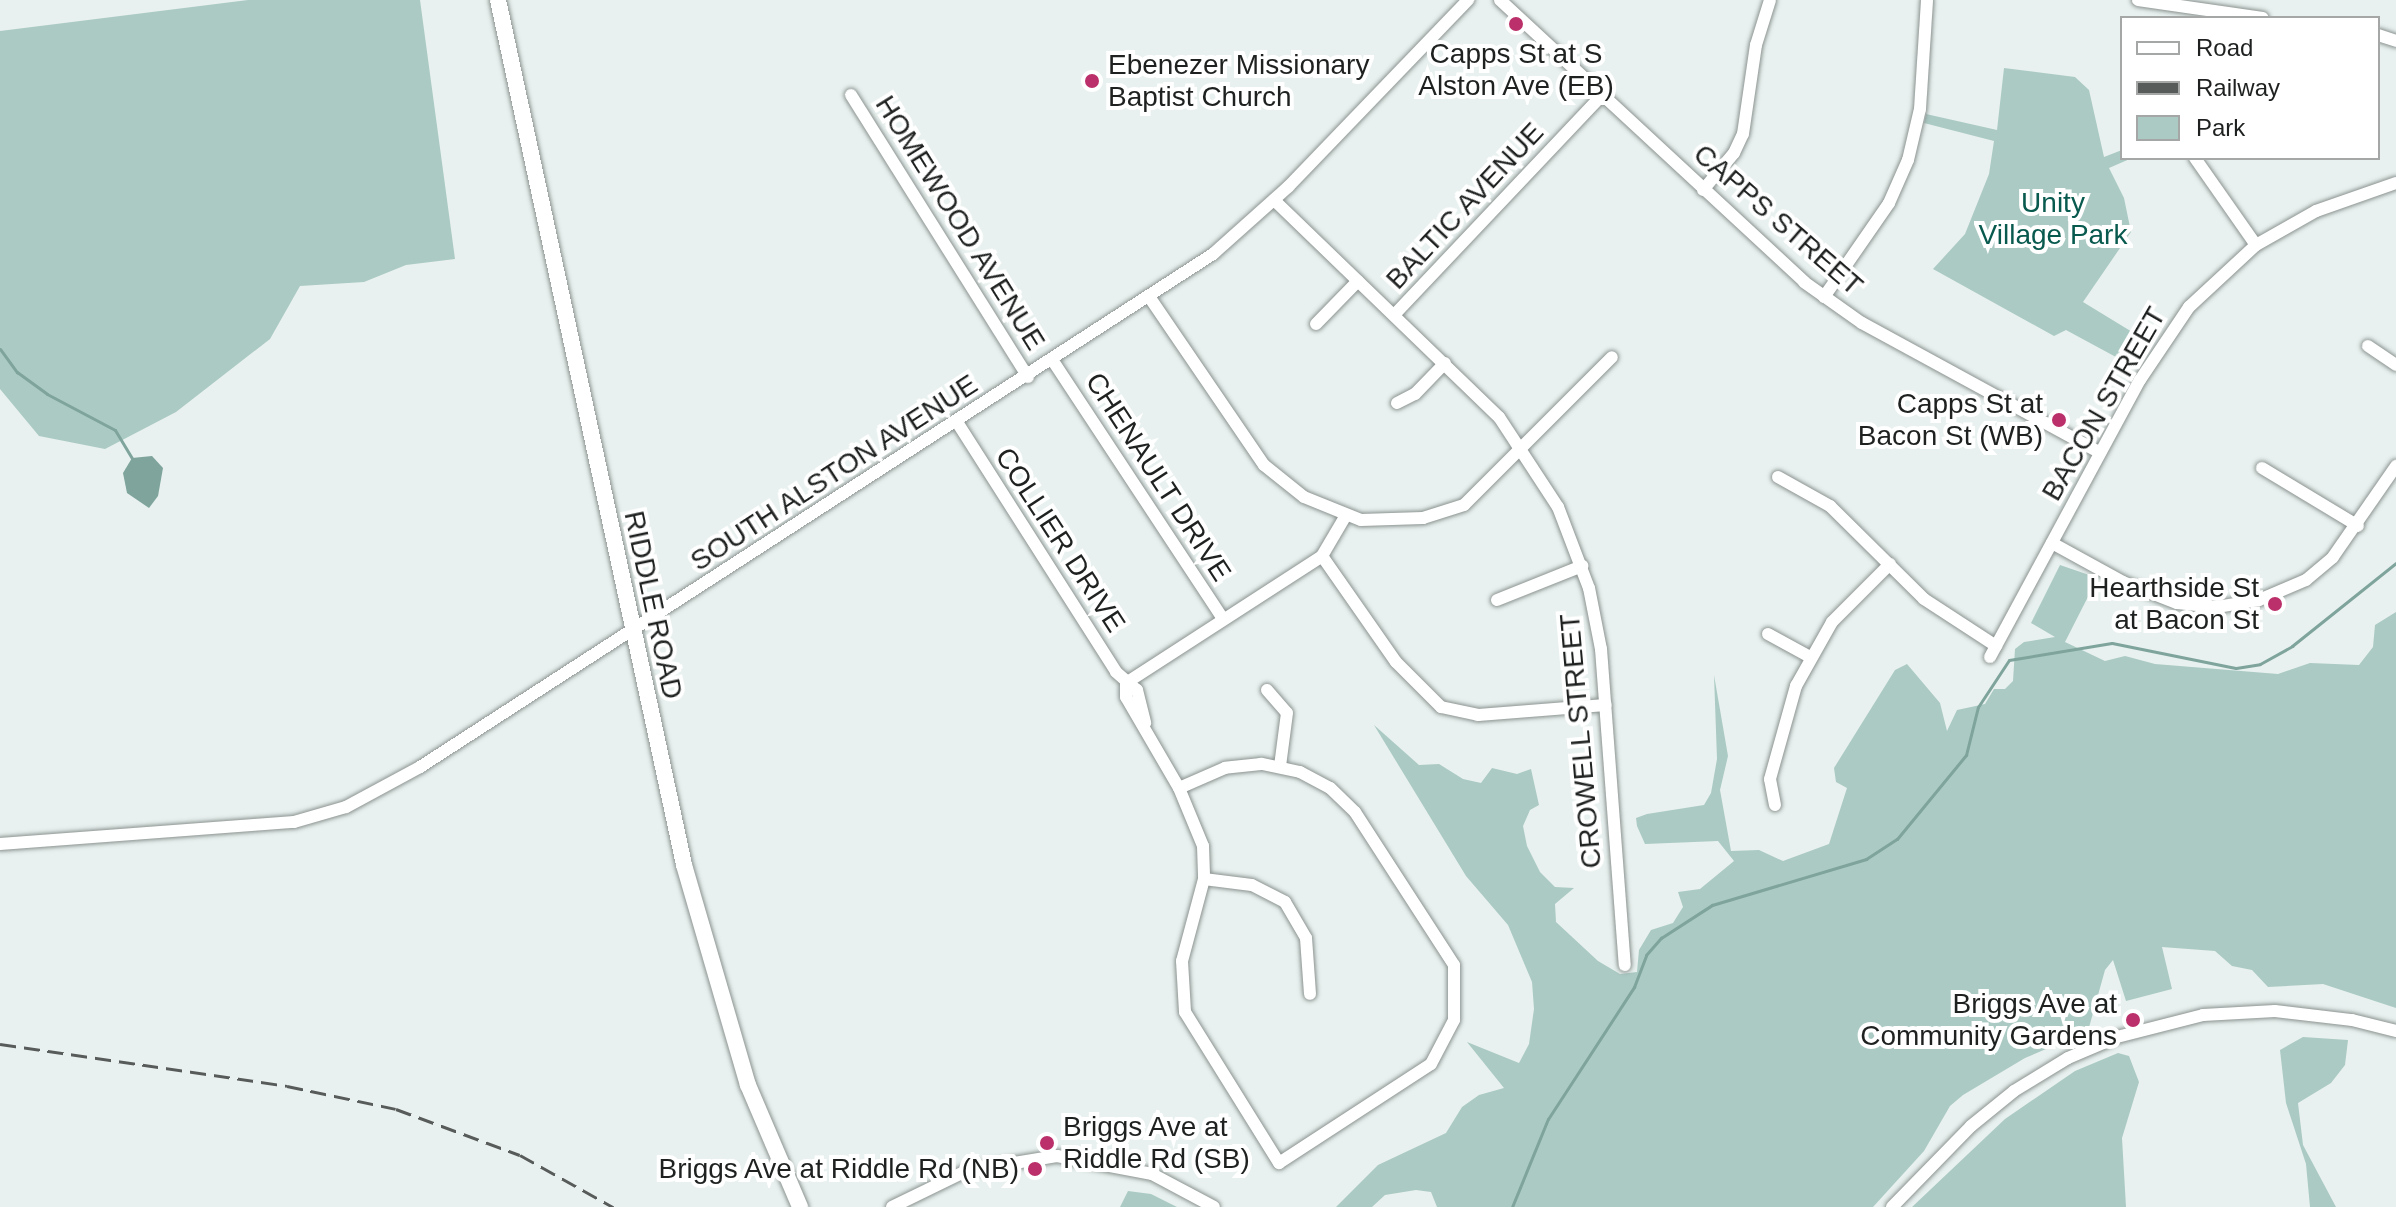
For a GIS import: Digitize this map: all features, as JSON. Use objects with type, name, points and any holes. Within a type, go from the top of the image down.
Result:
[{"type":"main road","name":"RIDDLE ROAD","points":[[498,0],[684,865],[728,1024],[756,1107],[800,1207]]},
{"type":"street","name":"SOUTH ALSTON AVENUE","points":[[0,844],[201,833],[317,817],[357,802],[420,767],[1150,298],[1274,200],[1468,0]]},
{"type":"street","name":"CAPPS STREET","points":[[1500,0],[1703,190],[1824,297],[1862,323],[2100,453]]},
{"type":"street","points":[[1703,190],[1743,134],[1756,45],[1770,0]]},
{"type":"street","points":[[1824,297],[1889,203],[1908,160],[1920,109],[1927,0]]},
{"type":"street","points":[[2138,0],[2174,8],[2245,16]]},
{"type":"street","name":"HOMEWOOD AVENUE","points":[[851,95],[1028,377]]},
{"type":"street","name":"BALTIC AVENUE","points":[[1395,314],[1602,95]]},
{"type":"street","points":[[2196,160],[2256,245]]},
{"type":"street","name":"BACON STREET","points":[[1890,564],[1924,599],[1993,652],[2100,453],[2179,319],[2256,245],[2316,211],[2396,183]]},
{"type":"street","name":"CROWELL STREET","points":[[1274,200],[1445,363],[1523,449],[1558,507],[1582,566],[1597,620],[1625,965]]},
{"type":"street","points":[[1316,324],[1358,281]]},
{"type":"street","points":[[1150,298],[1264,465],[1296,492],[1345,517],[1423,518],[1453,510],[1523,449],[1612,357]]},
{"type":"street","points":[[2368,346],[2396,365]]},
{"type":"street","name":"CHENAULT DRIVE","points":[[1053,361],[1223,619]]},
{"type":"street","points":[[1397,403],[1415,394],[1445,363]]},
{"type":"street","name":"COLLIER DRIVE","points":[[957,422],[1126,683],[1126,697],[1145,723],[1201,837],[1204,879],[1182,961],[1185,1012],[1279,1163],[1431,1064],[1452,1029],[1458,987],[1446,946],[1355,812],[1316,779],[1280,766],[1225,768],[1179,788]]},
{"type":"street","points":[[2052,543],[2158,597],[2217,607],[2269,597],[2306,580],[2333,557],[2358,526],[2396,466]]},
{"type":"street","points":[[2262,468],[2358,526]]},
{"type":"street","points":[[1775,805],[1770,779],[1775,751],[1810,657],[1847,603],[1890,564],[1830,506],[1778,477]]},
{"type":"street","points":[[1126,683],[1322,556],[1345,517]]},
{"type":"street","points":[[1322,556],[1396,662],[1441,707],[1488,715],[1606,705]]},
{"type":"street","points":[[1497,600],[1582,566]]},
{"type":"street","points":[[1768,634],[1810,657]]},
{"type":"street","points":[[1267,690],[1287,713],[1280,766]]},
{"type":"street","points":[[1204,879],[1252,885],[1285,902],[1306,938],[1310,994]]},
{"type":"street","points":[[1892,1207],[1971,1126],[2014,1091],[2117,1037],[2203,1015],[2275,1011],[2352,1020],[2396,1031]]},
{"type":"street","points":[[892,1207],[974,1169],[1057,1156],[1152,1174],[1214,1207]]},
{"type":"green space","points":[[248,0],[420,0],[455,259],[406,265],[364,282],[300,286],[270,339],[176,412],[105,449],[39,436],[0,389],[0,31]]},
{"type":"green space","name":"Unity Village Park","points":[[2004,68],[2075,77],[2089,90],[2104,157],[2120,151],[2120,160],[2127,160],[2109,168],[2124,198],[2131,232],[2083,302],[2142,338],[2127,363],[2066,330],[2054,336],[1933,269],[1965,234],[1989,174],[1994,141],[1924,123],[1926,114],[1997,130]]},
{"type":"green space","points":[[2060,565],[2092,576],[2095,583],[2065,642],[2105,661],[2125,656],[2155,664],[2278,674],[2310,663],[2359,665],[2373,647],[2375,625],[2396,612],[2396,1008],[2323,984],[2268,987],[2252,970],[2232,966],[2215,951],[2162,947],[2172,989],[2126,1001],[2113,960],[2105,970],[2088,1031],[2025,1058],[1963,1095],[1950,1106],[1924,1151],[1873,1207],[1437,1207],[1431,1192],[1416,1190],[1385,1195],[1372,1207],[1336,1207],[1378,1165],[1446,1133],[1462,1107],[1479,1095],[1504,1088],[1467,1042],[1519,1063],[1529,1044],[1534,1009],[1532,982],[1508,925],[1466,876],[1374,725],[1419,765],[1439,764],[1463,779],[1481,783],[1492,768],[1517,774],[1531,769],[1539,805],[1530,810],[1523,826],[1527,846],[1540,872],[1555,887],[1574,888],[1555,904],[1556,922],[1598,961],[1620,974],[1637,972],[1639,950],[1651,930],[1673,923],[1683,907],[1678,892],[1700,889],[1734,861],[1718,841],[1645,844],[1636,818],[1704,805],[1711,793],[1717,759],[1714,675],[1728,756],[1720,790],[1731,851],[1759,850],[1783,861],[1829,844],[1847,788],[1836,782],[1834,768],[1895,670],[1907,664],[1940,703],[1947,731],[1957,710],[1985,704],[1994,689],[2005,689],[2013,681],[2015,649],[2024,642],[2055,637],[2031,623]]},
{"type":"green space","points":[[2303,1037],[2348,1040],[2345,1065],[2331,1083],[2298,1103],[2303,1145],[2336,1207],[2310,1207],[2306,1164],[2286,1103],[2280,1050]]},
{"type":"green space","points":[[2118,1053],[2129,1056],[2139,1082],[2122,1138],[2126,1207],[1912,1207],[2005,1119],[2075,1071]]},
{"type":"green space","points":[[1128,1191],[1151,1194],[1177,1207],[1120,1207]]},
{"type":"shaded area","points":[[152,456],[163,468],[158,496],[149,508],[127,493],[123,473],[132,458]]},
{"type":"waterway","points":[[0,349],[17,372],[47,394],[115,430],[132,458]]},
{"type":"waterway","points":[[1512,1207],[1548,1119],[1634,987],[1646,955],[1661,938],[1712,905],[1866,859],[1897,839],[1966,755],[1978,707],[2009,660],[2112,643],[2236,668],[2260,664],[2292,646],[2396,563]]},
{"type":"railway","points":[[0,1044],[287,1086],[396,1109],[520,1155],[613,1207]]},
{"type":"place","name":"Capps St at S Alston Ave (EB)","points":[[1516,24]]},
{"type":"place","name":"Ebenezer Missionary Baptist Church","points":[[1092,81]]},
{"type":"place","name":"Capps St at Bacon St (WB)","points":[[2059,420]]},
{"type":"place","name":"Hearthside St at Bacon St","points":[[2275,604]]},
{"type":"place","name":"Briggs Ave at Community Gardens","points":[[2133,1020]]},
{"type":"place","name":"Briggs Ave at Riddle Rd (SB)","points":[[1047,1143]]},
{"type":"place","name":"Briggs Ave at Riddle Rd (NB)","points":[[1035,1169]]}]
